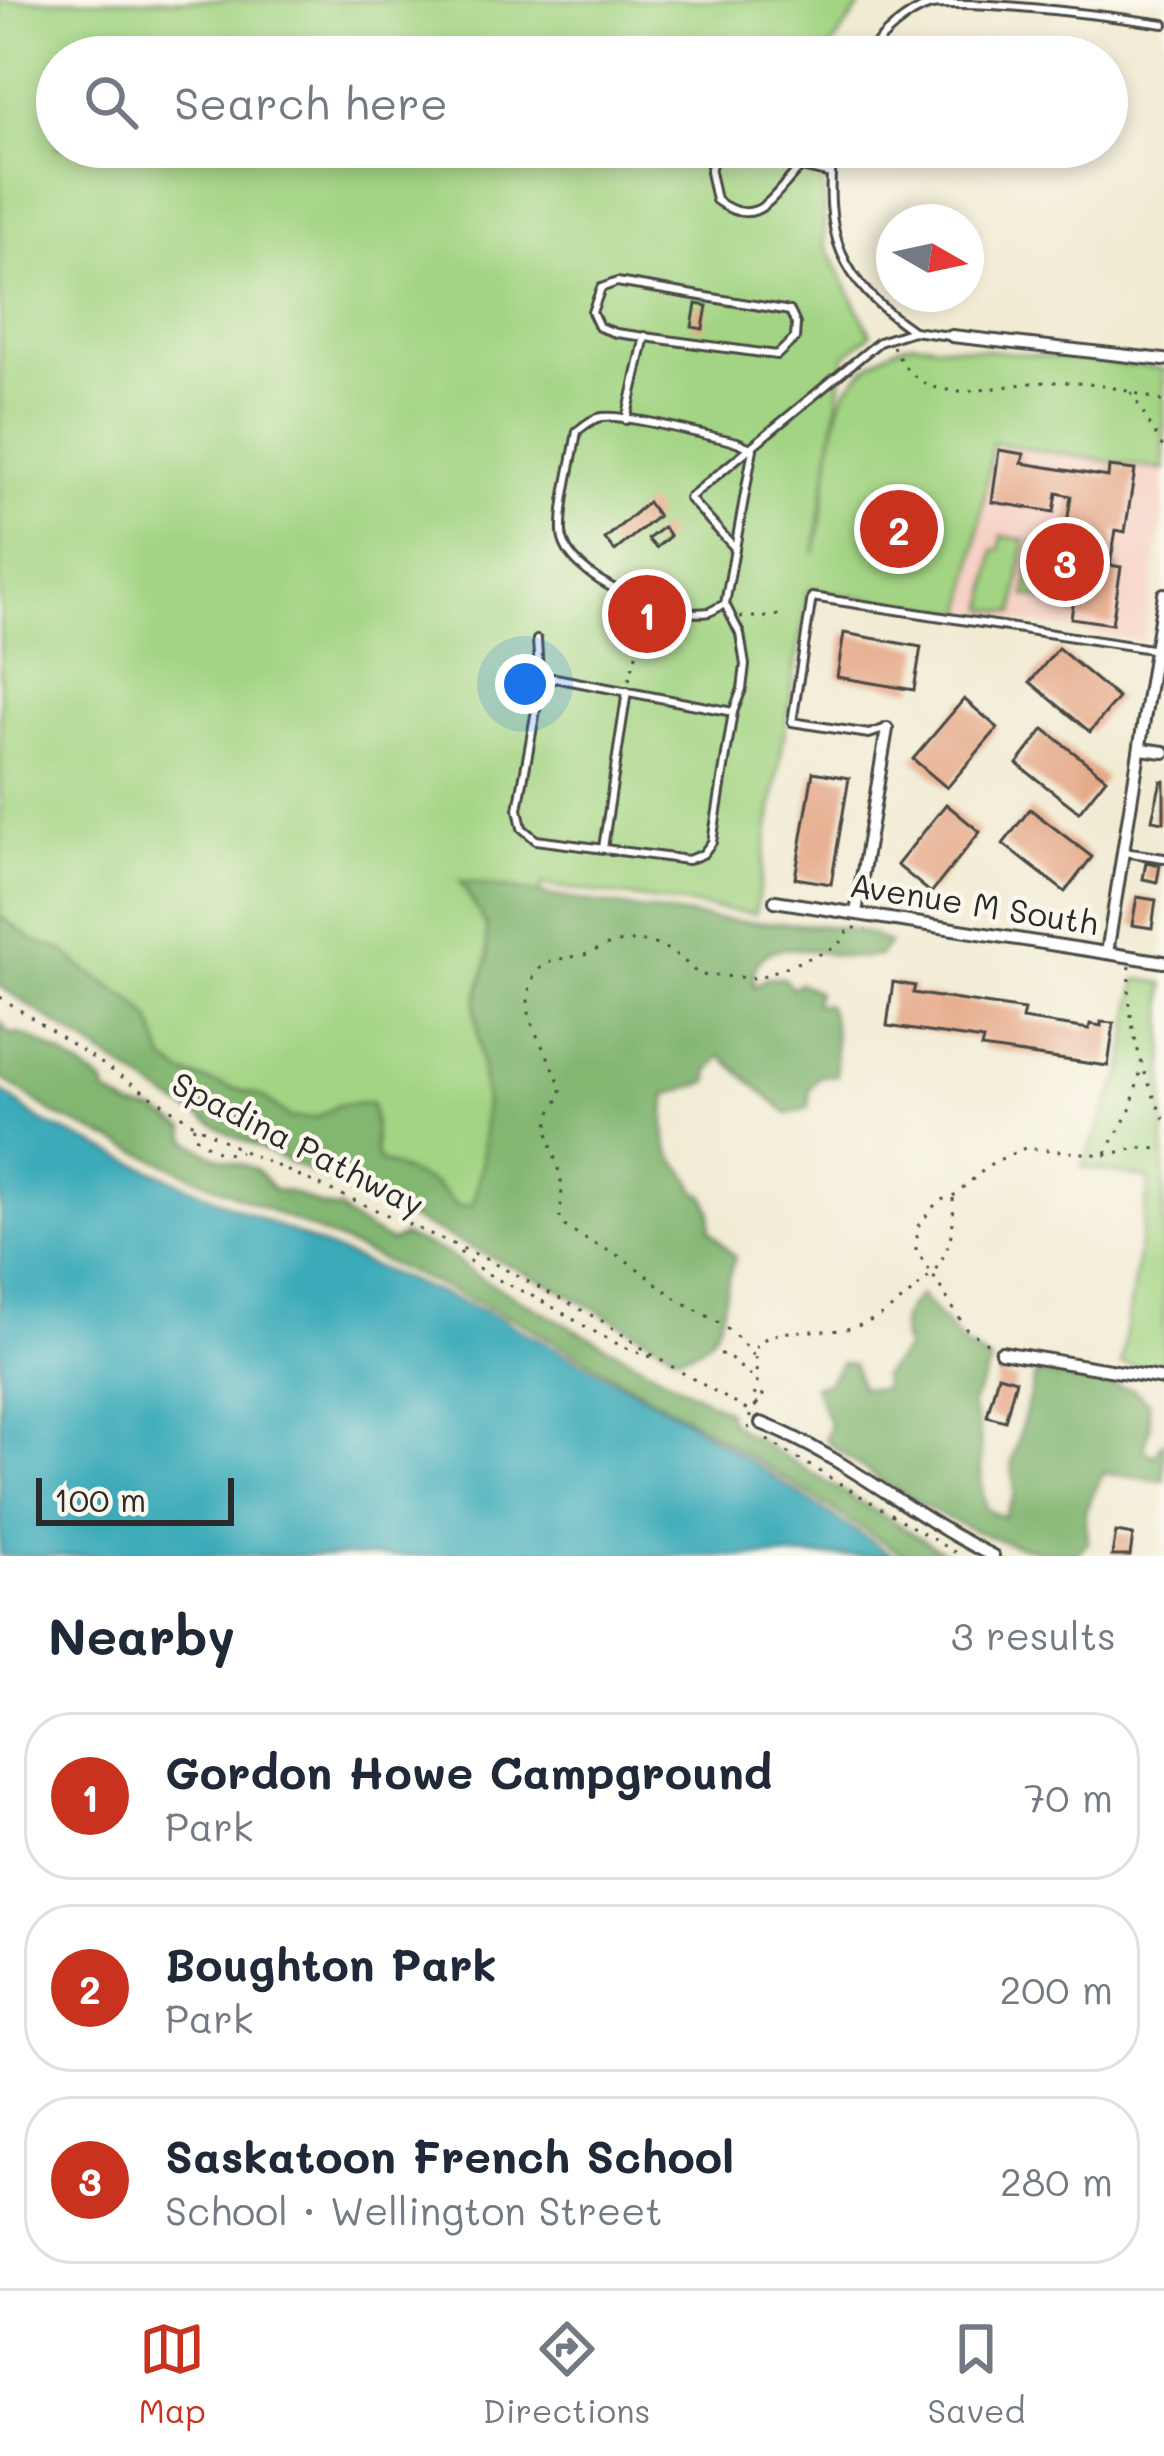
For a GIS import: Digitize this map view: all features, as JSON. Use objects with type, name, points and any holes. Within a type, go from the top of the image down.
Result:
[{"type":"street","points":[[952,336],[1164,360]]},
{"type":"street","points":[[1107,952],[1160,651],[1164,594]]},
{"type":"street","points":[[856,913],[887,728]]},
{"type":"street","points":[[1141,749],[1164,752]]},
{"type":"street","name":"Avenue M South","points":[[775,901],[1164,962]]},
{"type":"street","points":[[1001,1352],[1164,1379]]},
{"type":"street","points":[[761,1423],[993,1556]]},
{"type":"lane","points":[[888,36],[928,6],[953,2],[993,1],[1164,24]]},
{"type":"lane","points":[[711,168],[716,200],[737,212],[765,208],[799,168]]},
{"type":"lane","points":[[808,168],[830,174]]},
{"type":"lane","points":[[831,168],[833,236],[851,273],[877,305],[913,331]]},
{"type":"lane","points":[[617,282],[775,306],[790,311],[796,324],[795,338],[777,355],[645,336],[598,327],[592,312],[601,288],[617,282]]},
{"type":"lane","points":[[735,548],[689,498],[879,342],[913,331],[952,336]]},
{"type":"lane","points":[[626,420],[645,336]]},
{"type":"lane","points":[[725,604],[709,612],[625,595],[586,572],[572,557],[562,536],[577,431],[603,417],[754,449]]},
{"type":"lane","points":[[537,640],[540,688],[518,809],[523,829],[536,840],[602,850],[688,860],[703,854],[712,842],[733,712],[742,689],[745,665],[740,634],[725,604],[754,449]]},
{"type":"lane","points":[[887,728],[869,734],[792,722],[812,597],[1160,651]]},
{"type":"lane","points":[[540,688],[555,678],[733,712]]},
{"type":"lane","points":[[602,850],[627,691]]},
{"type":"lane","points":[[1124,852],[1164,858]]},
{"type":"path","points":[[890,339],[905,367],[937,389],[983,391],[1045,382],[1089,383],[1164,402]]},
{"type":"path","points":[[1130,390],[1164,448]]},
{"type":"path","points":[[627,691],[650,602]]},
{"type":"path","points":[[733,619],[781,613]]},
{"type":"path","points":[[748,1428],[758,1384],[754,1356],[736,1332],[560,1222],[562,1186],[546,1132],[554,1104],[562,1096],[551,1056],[528,1020],[528,994],[535,971],[550,960],[586,955],[628,941],[667,946],[698,975],[758,978],[828,951],[843,940],[849,927],[867,930],[869,915]]},
{"type":"path","points":[[1130,956],[1127,1001],[1141,1070],[1164,1119]]},
{"type":"path","name":"Spadina Pathway","points":[[0,998],[194,1124],[479,1256],[604,1322],[750,1413],[764,1416],[778,1430]]},
{"type":"path","points":[[1105,1155],[1130,1110],[1141,1070]]},
{"type":"path","points":[[194,1124],[193,1135],[223,1154],[244,1151]]},
{"type":"path","points":[[1001,1352],[966,1329],[916,1250],[918,1226],[938,1201],[953,1196],[992,1163],[1025,1148],[1105,1155],[1138,1148],[1164,1149]]},
{"type":"path","points":[[754,1356],[765,1337],[826,1333],[880,1316],[932,1274],[947,1255],[955,1218],[953,1196]]},
{"type":"path","name":"Spadina Pathway","points":[[457,1249],[476,1269],[626,1350],[657,1358]]},
{"type":"path","points":[[720,1354],[758,1384]]},
{"type":"path","points":[[765,1439],[961,1556]]},
{"type":"shaded area","points":[[993,442],[1164,470],[1164,511],[1143,641],[965,613]]},
{"type":"green space","points":[[0,0],[865,0],[839,36],[36,36],[36,168],[822,168],[825,245],[871,334],[845,356],[832,439],[845,392],[860,373],[892,350],[913,342],[1164,369],[1164,470],[993,443],[965,613],[808,589],[755,914],[542,885],[485,1233],[344,1169],[0,967]],"holes":[[[832,439],[822,516],[814,554]]]},
{"type":"green space","points":[[1002,536],[1025,540],[1015,613],[986,609],[994,550],[1000,550]]},
{"type":"green space","points":[[1033,542],[1054,545],[1046,599],[1026,596]]},
{"type":"green space","points":[[460,881],[701,917],[835,927],[889,943],[878,956],[859,958],[798,949],[770,951],[755,970],[754,987],[767,978],[783,978],[792,988],[799,983],[817,991],[814,1004],[827,1005],[837,1075],[820,1076],[810,1088],[808,1108],[788,1114],[721,1056],[709,1071],[709,1082],[666,1095],[668,1147],[695,1190],[704,1195],[711,1212],[710,1230],[735,1258],[715,1331],[695,1350],[678,1355],[553,1286],[232,1135],[169,1099],[0,986],[0,916],[36,942],[63,950],[134,1002],[151,1019],[165,1061],[184,1074],[263,1097],[290,1118],[316,1118],[338,1105],[371,1103],[378,1160],[436,1185],[456,1206],[473,1205],[482,1163],[485,1099],[475,1006],[488,958],[486,925]]},
{"type":"green space","points":[[1137,979],[1164,983],[1164,1371],[1121,1364],[1150,1179],[1082,1167],[1123,1071]]},
{"type":"green space","points":[[0,1022],[10,1034],[30,1038],[70,1061],[103,1083],[106,1093],[132,1108],[154,1111],[185,1128],[188,1140],[205,1151],[252,1168],[274,1190],[341,1209],[348,1218],[391,1242],[403,1236],[446,1253],[475,1275],[727,1411],[729,1420],[742,1431],[950,1556],[905,1556],[700,1425],[520,1322],[56,1115],[0,1077]]},
{"type":"green space","points":[[920,1295],[964,1345],[991,1362],[971,1406],[979,1434],[987,1510],[1004,1517],[1015,1495],[1012,1462],[1036,1373],[1133,1389],[1148,1402],[1150,1427],[1144,1449],[1154,1457],[1164,1441],[1164,1481],[1103,1473],[1085,1511],[1088,1541],[1077,1554],[1046,1552],[950,1520],[836,1449],[825,1438],[830,1425],[814,1386],[827,1383],[841,1363],[853,1364],[861,1388],[884,1389],[882,1376],[906,1349],[902,1319]]},
{"type":"water","points":[[0,1090],[41,1121],[498,1317],[674,1412],[894,1556],[0,1556]]},
{"type":"building","points":[[696,304],[707,306],[703,329],[692,327]]},
{"type":"building","points":[[999,450],[1024,454],[1022,463],[1108,477],[1109,467],[1135,470],[1125,532],[1116,530],[1110,565],[1121,567],[1112,624],[1071,618],[1081,555],[1063,552],[1071,496],[1057,493],[1054,512],[992,502]]},
{"type":"building","points":[[648,502],[658,516],[615,551],[605,539]]},
{"type":"building","points":[[663,527],[670,536],[656,548],[648,539]]},
{"type":"building","points":[[844,633],[921,647],[914,690],[837,677]]},
{"type":"building","points":[[1058,648],[1118,698],[1090,732],[1030,682]]},
{"type":"building","points":[[964,699],[998,728],[947,788],[913,759]]},
{"type":"building","points":[[1044,729],[1106,778],[1079,812],[1017,764]]},
{"type":"building","points":[[813,772],[849,778],[831,884],[795,878]]},
{"type":"building","points":[[1164,781],[1164,822],[1152,820]]},
{"type":"building","points":[[946,804],[980,832],[931,893],[897,865]]},
{"type":"building","points":[[1030,809],[1092,857],[1065,892],[1003,844]]},
{"type":"building","points":[[1146,862],[1160,865],[1157,882],[1143,879]]},
{"type":"building","points":[[1137,897],[1156,900],[1152,928],[1132,925]]},
{"type":"building","points":[[893,982],[915,986],[913,993],[1024,1010],[1022,1019],[1089,1029],[1090,1024],[1114,1023],[1108,1066],[981,1048],[983,1040],[887,1026]]},
{"type":"building","points":[[998,1375],[1016,1380],[1005,1421],[987,1416]]},
{"type":"building","points":[[1116,1532],[1133,1535],[1130,1556],[1112,1556]]},
{"type":"place","name":"Boughton Park","points":[[899,529]]},
{"type":"place","name":"Saskatoon French School","points":[[1065,562]]},
{"type":"place","name":"Gordon Howe Campground","points":[[647,614]]}]
